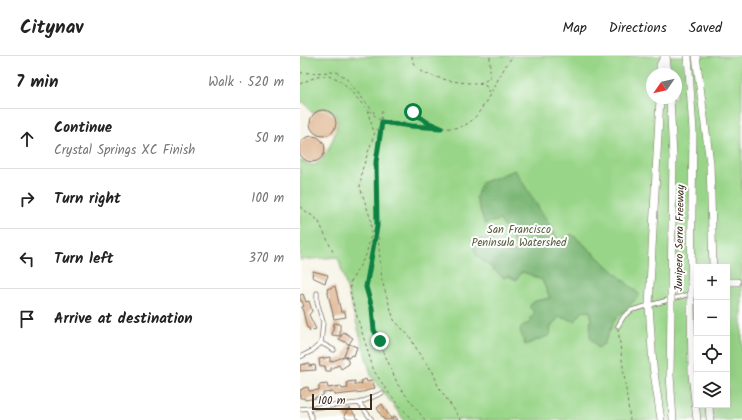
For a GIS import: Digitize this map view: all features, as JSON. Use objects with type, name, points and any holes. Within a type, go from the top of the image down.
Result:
[{"type":"highway","points":[[660,68],[660,65],[666,56]]},
{"type":"highway","points":[[666,56],[667,68]]},
{"type":"highway","name":"Junipero Serra Freeway","points":[[688,56],[693,131],[691,283],[692,374],[697,420]]},
{"type":"highway","points":[[696,56],[709,147],[714,264]]},
{"type":"highway","points":[[660,104],[649,305],[653,366],[661,420]]},
{"type":"highway","name":"Junipero Serra Freeway","points":[[670,104],[673,151],[670,375],[673,420]]},
{"type":"highway","points":[[730,283],[740,281]]},
{"type":"highway","points":[[709,408],[710,420]]},
{"type":"street","points":[[300,357],[312,351],[321,343],[323,322],[317,302],[317,293]]},
{"type":"street","points":[[618,326],[628,313],[649,305],[694,293]]},
{"type":"street","points":[[321,343],[334,350]]},
{"type":"street","points":[[300,409],[359,403],[382,393]]},
{"type":"street","points":[[359,403],[372,420]]},
{"type":"street","points":[[308,408],[312,420]]},
{"type":"path","points":[[412,56],[417,68],[429,75],[445,80],[478,83],[485,82],[490,76],[490,56]]},
{"type":"path","points":[[300,84],[322,75],[337,78],[349,87],[366,108],[382,122],[441,128],[461,127],[467,124],[480,110],[513,56]]},
{"type":"path","points":[[300,73],[336,72],[345,77],[377,117]]},
{"type":"path","points":[[478,83],[486,86],[489,95]]},
{"type":"path","points":[[366,108],[374,132]]},
{"type":"path","points":[[382,111],[382,122],[376,162],[377,226],[382,281],[394,320],[410,337],[420,355],[433,372],[438,386],[461,420]]},
{"type":"path","points":[[410,112],[413,112],[427,122],[441,128]]},
{"type":"path","points":[[382,122],[374,132],[362,170],[360,187],[371,220],[371,235],[366,255],[350,283],[351,296],[374,371],[388,392],[412,420]]},
{"type":"path","points":[[300,207],[318,220],[334,254]]},
{"type":"path","points":[[377,226],[366,287],[372,308],[374,330],[398,385],[425,420]]},
{"type":"path","points":[[618,326],[630,420]]},
{"type":"green space","name":"San Francisco Peninsula Watershed","points":[[300,56],[742,56],[742,420],[404,420],[371,375],[338,257],[300,260],[300,159],[311,165],[320,161],[327,152],[337,125],[336,116],[333,112],[322,108],[312,113],[305,103],[300,101]]},
{"type":"green space","points":[[515,170],[560,242],[572,234],[640,295],[614,321],[604,344],[598,348],[590,337],[591,312],[583,311],[575,321],[559,317],[551,326],[550,335],[525,345],[520,330],[523,325],[530,323],[530,318],[535,313],[530,308],[530,305],[535,301],[550,298],[542,280],[522,272],[516,280],[508,276],[504,278],[477,256],[472,241],[490,238],[503,252],[520,253],[500,220],[485,224],[476,198],[481,183]]},
{"type":"building","points":[[323,110],[332,114],[336,123],[332,132],[323,136],[314,132],[310,123],[314,114]]},
{"type":"building","points":[[312,136],[321,140],[325,149],[321,158],[312,162],[303,158],[299,149],[303,140]]},
{"type":"building","points":[[313,271],[328,275],[325,283],[312,277]]},
{"type":"building","points":[[335,286],[341,312],[345,312],[346,317],[334,319],[327,289]]},
{"type":"building","points":[[303,294],[306,302],[309,301],[312,311],[309,315],[316,329],[310,331],[309,328],[307,328],[302,307],[304,306],[302,301],[300,301],[300,295]]},
{"type":"building","points":[[334,323],[340,324],[340,336],[332,335]]},
{"type":"building","points":[[344,332],[353,338],[349,344],[339,339]]},
{"type":"building","points":[[349,344],[357,347],[354,356],[351,355],[349,358],[344,356]]},
{"type":"building","points":[[346,356],[349,364],[341,369],[339,365],[331,368],[331,371],[326,371],[325,366],[320,367],[319,359],[330,357],[330,362]]},
{"type":"building","points":[[309,363],[309,366],[315,365],[316,370],[300,371],[300,365]]},
{"type":"building","points":[[366,379],[367,382],[372,380],[375,388],[363,392],[336,395],[332,392],[323,393],[323,396],[305,400],[304,398],[300,398],[300,390],[303,388],[308,387],[309,391],[319,390],[319,385],[327,384],[328,388],[341,386],[342,389],[348,388],[347,382],[355,381],[355,385],[362,384],[361,381]]},
{"type":"building","points":[[382,404],[391,419],[395,416],[398,420],[384,420],[377,408]]},
{"type":"building","points":[[350,408],[359,420],[347,420],[344,415]]},
{"type":"route","points":[[380,341],[374,330],[372,308],[366,287],[377,226],[376,162],[382,122],[441,128],[432,125],[413,112]]}]
